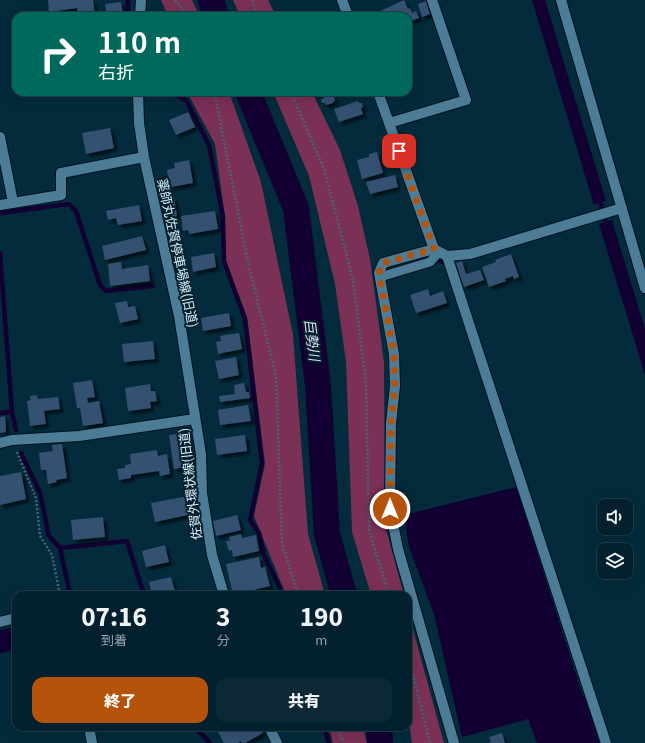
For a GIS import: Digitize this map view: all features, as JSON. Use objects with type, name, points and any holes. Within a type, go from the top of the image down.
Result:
[{"type":"street","points":[[140,12],[141,0]]},
{"type":"street","points":[[342,0],[346,12]]},
{"type":"street","points":[[389,123],[466,100],[432,0]]},
{"type":"street","points":[[561,0],[645,288]]},
{"type":"street","name":"薬師丸佐賀停車場線(旧道)","points":[[138,96],[139,123],[144,156],[178,316],[191,384],[195,419]]},
{"type":"street","points":[[379,96],[440,252],[606,743]]},
{"type":"street","points":[[0,137],[13,202]]},
{"type":"street","points":[[0,204],[61,195],[61,173],[144,156]]},
{"type":"street","points":[[410,591],[398,549],[390,509],[391,423],[395,386],[394,354],[379,273],[383,263],[440,252],[470,254],[622,208]]},
{"type":"street","name":"佐賀外環状線(旧道)","points":[[12,440],[79,436],[195,419],[201,454],[202,493],[212,555],[223,591]]},
{"type":"street","points":[[0,443],[12,440]]},
{"type":"street","points":[[412,598],[454,743]]},
{"type":"street","points":[[0,622],[12,619]]},
{"type":"street","points":[[90,731],[92,743]]},
{"type":"street","points":[[271,731],[277,743]]},
{"type":"lane","points":[[380,278],[430,262],[440,252]]},
{"type":"path","points":[[175,0],[182,12]]},
{"type":"path","points":[[252,0],[257,12]]},
{"type":"path","points":[[214,96],[249,266],[276,376],[282,543],[297,591]]},
{"type":"path","points":[[293,96],[324,169],[353,280],[366,383],[369,530],[388,591]]},
{"type":"path","points":[[12,440],[36,498],[40,536],[52,555],[59,591]]},
{"type":"path","points":[[412,672],[430,743]]},
{"type":"path","points":[[339,731],[343,743]]},
{"type":"shaded area","points":[[161,0],[192,0],[198,12],[166,12]]},
{"type":"shaded area","points":[[233,0],[268,0],[274,12],[238,12]]},
{"type":"shaded area","points":[[532,0],[545,0],[606,201],[594,205]]},
{"type":"shaded area","points":[[189,96],[230,96],[261,182],[293,335],[308,534],[324,591],[284,591],[254,516],[265,464],[247,317],[225,260],[225,217],[215,144]]},
{"type":"shaded area","points":[[275,96],[314,96],[340,150],[358,206],[370,259],[384,362],[385,525],[403,591],[370,591],[352,532],[346,362],[335,284],[309,176]]},
{"type":"shaded area","points":[[612,220],[645,329],[645,375],[599,224]]},
{"type":"shaded area","points":[[516,487],[598,743],[537,743],[528,719],[462,737],[434,614],[409,547],[404,515]]},
{"type":"shaded area","points":[[412,626],[444,743],[412,743],[410,731],[412,731]]},
{"type":"shaded area","points":[[12,628],[12,651],[0,653],[0,630]]},
{"type":"shaded area","points":[[330,731],[364,731],[367,743],[333,743]]},
{"type":"building","points":[[48,0],[93,0],[95,12],[78,12],[77,8],[49,12]]},
{"type":"building","points":[[404,0],[408,9],[410,8],[412,12],[378,12]]},
{"type":"building","points":[[426,1],[430,14],[422,17],[418,4]]},
{"type":"building","points":[[121,2],[123,12],[106,12],[105,4]]},
{"type":"building","points":[[416,11],[419,18],[412,21],[412,13]]},
{"type":"building","points":[[323,96],[334,96],[335,101],[326,105],[325,103],[322,103],[321,99],[324,99]]},
{"type":"building","points":[[358,101],[359,103],[362,103],[363,107],[361,108],[363,114],[339,122],[334,109]]},
{"type":"building","points":[[188,112],[195,127],[176,135],[169,120]]},
{"type":"building","points":[[110,128],[114,148],[86,154],[82,133]]},
{"type":"building","points":[[377,152],[383,173],[362,179],[357,160],[369,157],[369,154]]},
{"type":"building","points":[[189,160],[193,183],[170,187],[167,170],[175,168],[174,163]]},
{"type":"building","points":[[395,175],[398,187],[370,194],[366,182]]},
{"type":"building","points":[[174,197],[177,216],[167,217],[164,199]]},
{"type":"building","points":[[139,205],[142,221],[118,225],[116,218],[108,220],[106,211]]},
{"type":"building","points":[[215,211],[218,229],[189,234],[188,230],[183,231],[181,216]]},
{"type":"building","points":[[142,236],[146,250],[105,260],[102,246]]},
{"type":"building","points":[[214,253],[216,267],[193,272],[191,257]]},
{"type":"building","points":[[511,254],[519,277],[514,279],[513,276],[505,279],[506,281],[489,287],[482,267]]},
{"type":"building","points":[[462,261],[466,274],[480,270],[484,280],[464,287],[456,263]]},
{"type":"building","points":[[121,262],[122,269],[148,265],[150,281],[110,286],[108,264]]},
{"type":"building","points":[[428,289],[430,296],[443,291],[447,303],[416,313],[410,295]]},
{"type":"building","points":[[127,301],[128,307],[135,306],[138,319],[120,323],[115,303]]},
{"type":"building","points":[[229,313],[231,326],[203,331],[201,318]]},
{"type":"building","points":[[239,333],[242,349],[218,354],[216,342],[221,341],[220,336]]},
{"type":"building","points":[[153,341],[155,359],[124,362],[122,344]]},
{"type":"building","points":[[236,357],[239,375],[219,379],[215,361]]},
{"type":"building","points":[[92,380],[95,397],[87,398],[88,403],[99,401],[103,423],[83,426],[80,408],[77,408],[73,383]]},
{"type":"building","points":[[244,383],[246,392],[249,392],[250,398],[220,402],[219,396],[235,394],[234,385]]},
{"type":"building","points":[[150,384],[151,391],[155,391],[157,401],[150,402],[151,408],[128,411],[125,388]]},
{"type":"building","points":[[37,395],[38,399],[58,397],[60,409],[44,411],[46,424],[30,426],[27,401],[31,400],[30,396]]},
{"type":"building","points":[[248,405],[251,421],[220,425],[218,410]]},
{"type":"building","points":[[5,416],[6,432],[0,433],[0,417]]},
{"type":"building","points":[[186,433],[188,445],[183,446],[184,451],[188,450],[191,466],[174,469],[169,435]]},
{"type":"building","points":[[245,435],[247,451],[217,455],[215,439]]},
{"type":"building","points":[[62,444],[67,478],[56,480],[57,482],[48,484],[46,470],[41,470],[39,453],[53,451],[52,445]]},
{"type":"building","points":[[157,450],[158,456],[167,454],[170,474],[160,476],[159,471],[131,475],[131,478],[119,480],[117,469],[125,468],[125,465],[131,464],[130,454]]},
{"type":"building","points":[[21,472],[26,499],[0,505],[0,476]]},
{"type":"building","points":[[189,496],[192,514],[155,522],[151,503]]},
{"type":"building","points":[[237,515],[241,530],[216,536],[213,521]]},
{"type":"building","points":[[103,517],[105,537],[73,540],[71,520]]},
{"type":"building","points":[[241,534],[242,538],[256,535],[259,551],[233,557],[232,550],[229,551],[226,541],[230,541],[229,537]]},
{"type":"building","points":[[165,545],[169,562],[146,567],[142,551]]},
{"type":"building","points":[[259,557],[261,568],[265,567],[270,586],[249,591],[232,591],[226,564]]},
{"type":"building","points":[[171,577],[175,591],[151,591],[149,582]]},
{"type":"building","points":[[262,731],[263,733],[245,743],[242,743],[241,741],[238,743],[224,743],[218,732]]},
{"type":"building","points":[[502,733],[505,743],[487,743],[491,742],[489,737]]},
{"type":"waterway","points":[[128,0],[128,12]]},
{"type":"waterway","name":"巨勢川","points":[[211,0],[215,12]]},
{"type":"waterway","points":[[178,96],[186,100],[209,145],[223,217],[224,261],[245,319],[262,463],[250,520],[259,533],[264,555],[281,591]]},
{"type":"waterway","name":"巨勢川","points":[[250,96],[296,208],[318,386],[327,534],[343,591]]},
{"type":"waterway","points":[[599,198],[607,227]]},
{"type":"waterway","points":[[0,213],[69,204],[76,211],[100,285],[106,291],[153,286]]},
{"type":"waterway","points":[[0,253],[12,412],[16,430]]},
{"type":"waterway","points":[[422,257],[426,256],[445,262],[446,264]]},
{"type":"waterway","points":[[0,413],[12,412]]},
{"type":"waterway","points":[[21,453],[40,493],[49,536],[60,548],[127,541],[143,591]]},
{"type":"waterway","points":[[60,548],[69,591]]},
{"type":"waterway","points":[[586,697],[601,743]]},
{"type":"waterway","points":[[199,731],[210,743]]},
{"type":"waterway","points":[[325,731],[329,743]]},
{"type":"waterway","name":"巨勢川","points":[[379,731],[380,743]]},
{"type":"route","points":[[390,509],[391,423],[395,386],[394,354],[379,273],[383,263],[434,249],[399,151]]}]
